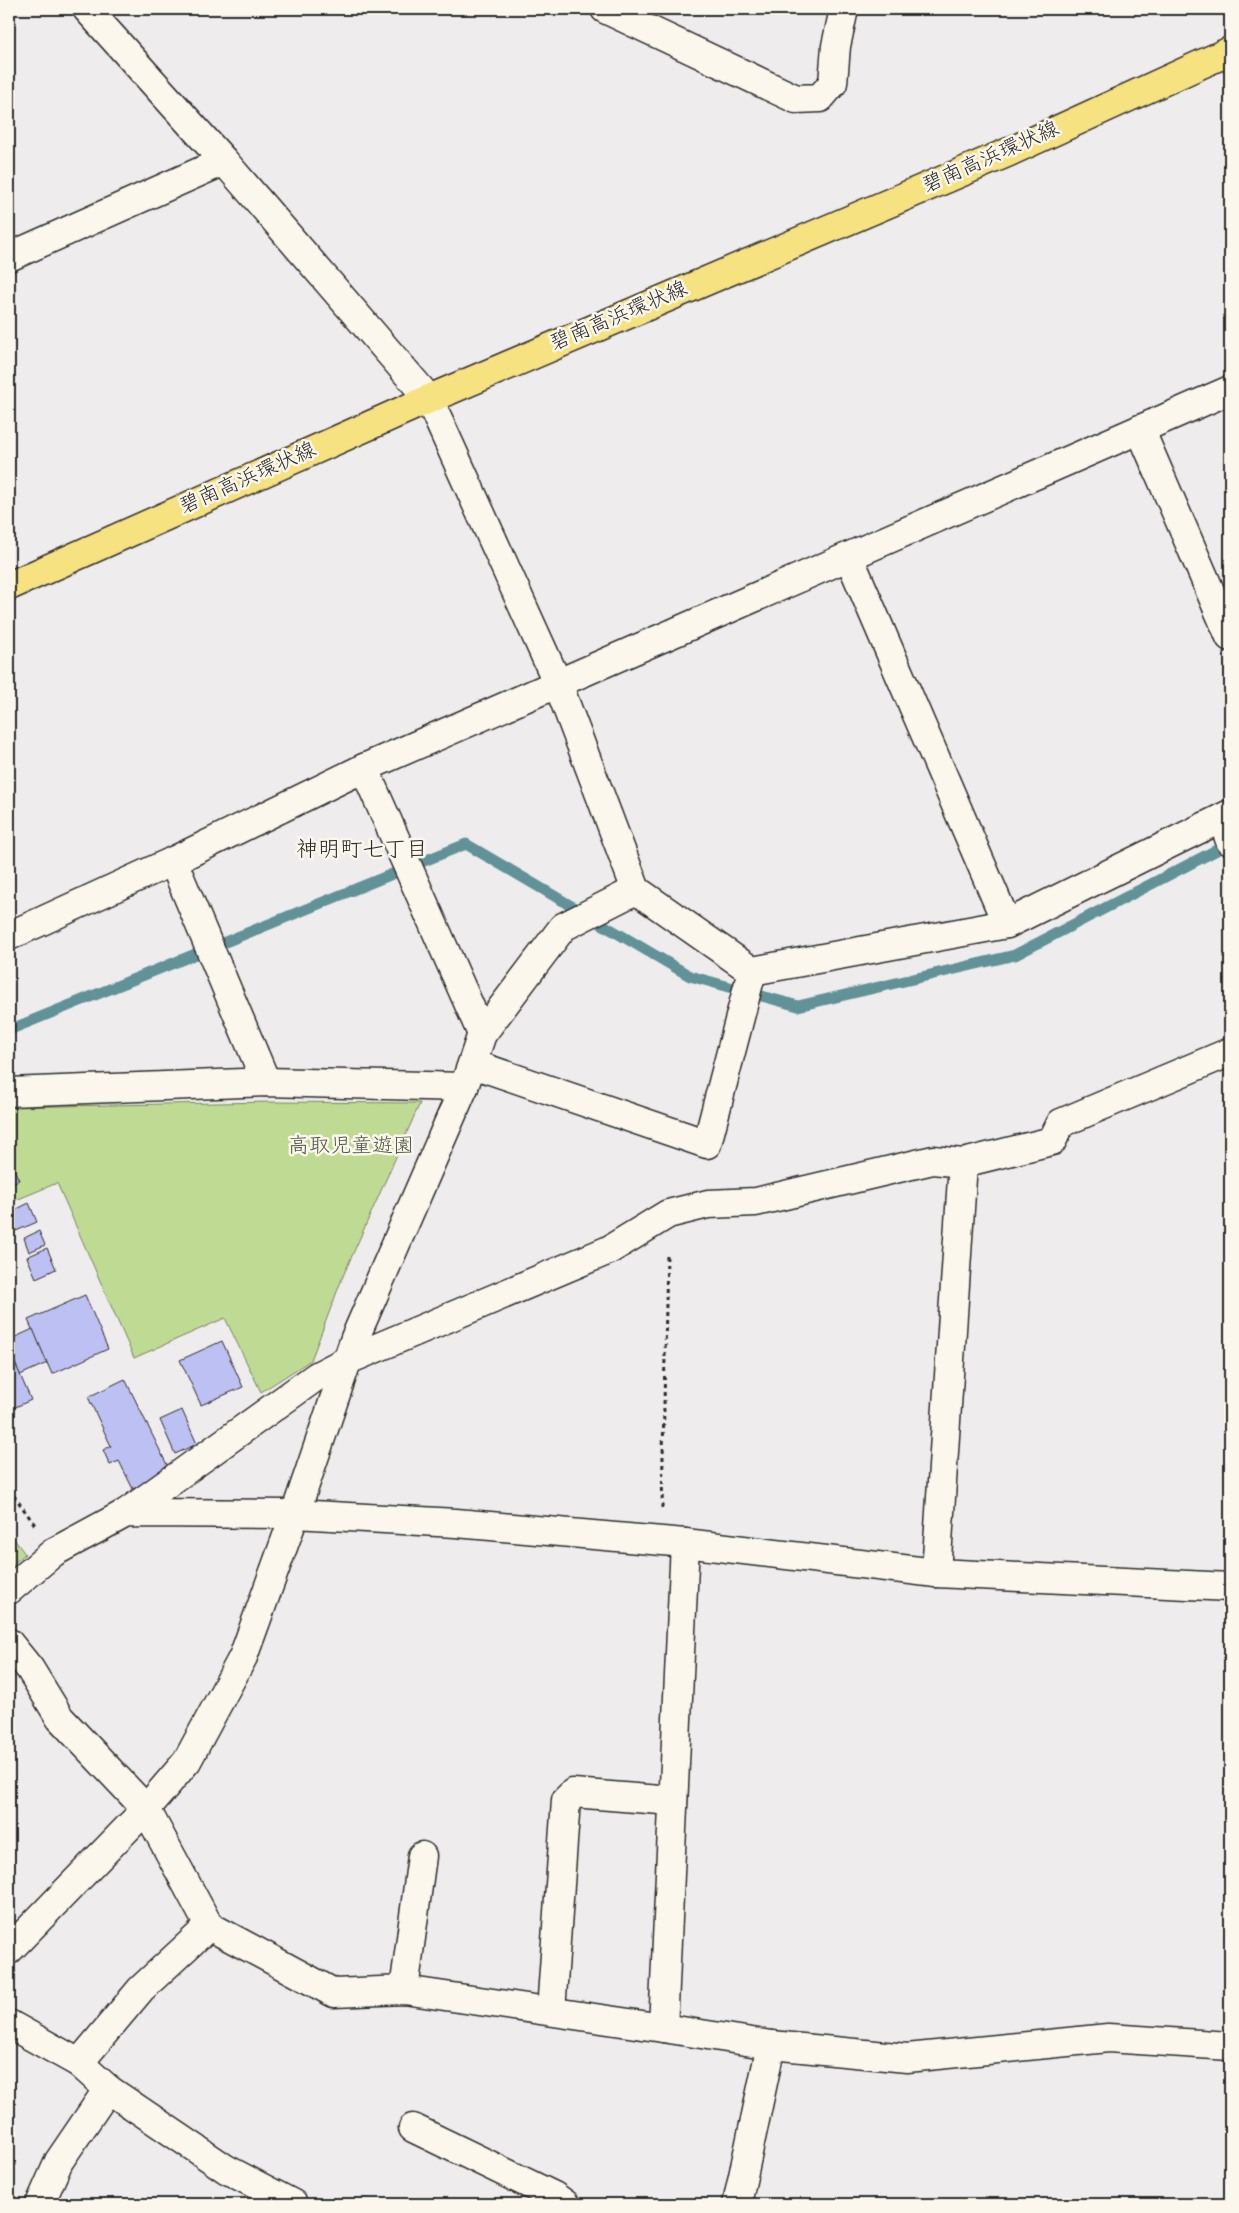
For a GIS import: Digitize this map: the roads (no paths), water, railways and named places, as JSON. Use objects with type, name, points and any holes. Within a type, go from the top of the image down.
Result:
[{"type":"main road","name":"碧南高浜環状線","points":[[9,586],[429,399],[1009,152],[1230,51]]},
{"type":"street","points":[[87,9],[224,161],[429,399],[558,684],[636,890],[752,970],[1007,924],[1227,824]]},
{"type":"street","points":[[605,9],[796,98],[820,98],[833,83],[836,46],[844,9]]},
{"type":"street","points":[[9,257],[224,161]]},
{"type":"street","points":[[9,936],[173,861],[364,768],[1230,390]]},
{"type":"street","points":[[1140,429],[1230,637]]},
{"type":"street","points":[[849,557],[1007,924]]},
{"type":"street","points":[[364,768],[482,1034]]},
{"type":"street","points":[[173,861],[266,1082]]},
{"type":"street","points":[[9,1950],[146,1809],[187,1760],[243,1657],[348,1360],[468,1075],[482,1034],[563,927],[636,890]]},
{"type":"street","points":[[9,1092],[468,1075],[707,1144],[752,970]]},
{"type":"street","points":[[9,1590],[54,1552],[126,1512],[318,1376],[348,1360],[609,1250],[668,1214],[708,1204],[756,1202],[933,1160],[964,1163],[1052,1141],[1061,1122],[1230,1052]]},
{"type":"street","points":[[936,1573],[964,1163]]},
{"type":"street","points":[[126,1512],[295,1514],[456,1523],[673,1542],[936,1573],[1230,1587]]},
{"type":"street","points":[[663,2028],[673,1801],[673,1542]]},
{"type":"street","points":[[9,1643],[30,1669],[60,1718],[146,1809],[209,1926],[334,1993],[404,1990],[771,2045],[907,2058],[1108,2038],[1230,2046]]},
{"type":"street","points":[[550,2011],[566,1800],[573,1793],[673,1801]]},
{"type":"street","points":[[404,1990],[422,1856]]},
{"type":"street","points":[[80,2063],[141,1989],[209,1926]]},
{"type":"street","points":[[9,2024],[80,2063],[108,2089],[226,2169],[293,2204]]},
{"type":"street","points":[[737,2204],[771,2045]]},
{"type":"street","points":[[40,2204],[58,2161],[108,2089]]},
{"type":"street","points":[[414,2128],[554,2196],[565,2204]]},
{"type":"waterway","points":[[9,1030],[466,844],[690,976],[798,1006],[1015,955],[1230,843]]},
{"type":"district","name":"神明町七丁目","points":[[362,851]]},
{"type":"park label","name":"高取児童遊園","points":[[351,1147]]}]
